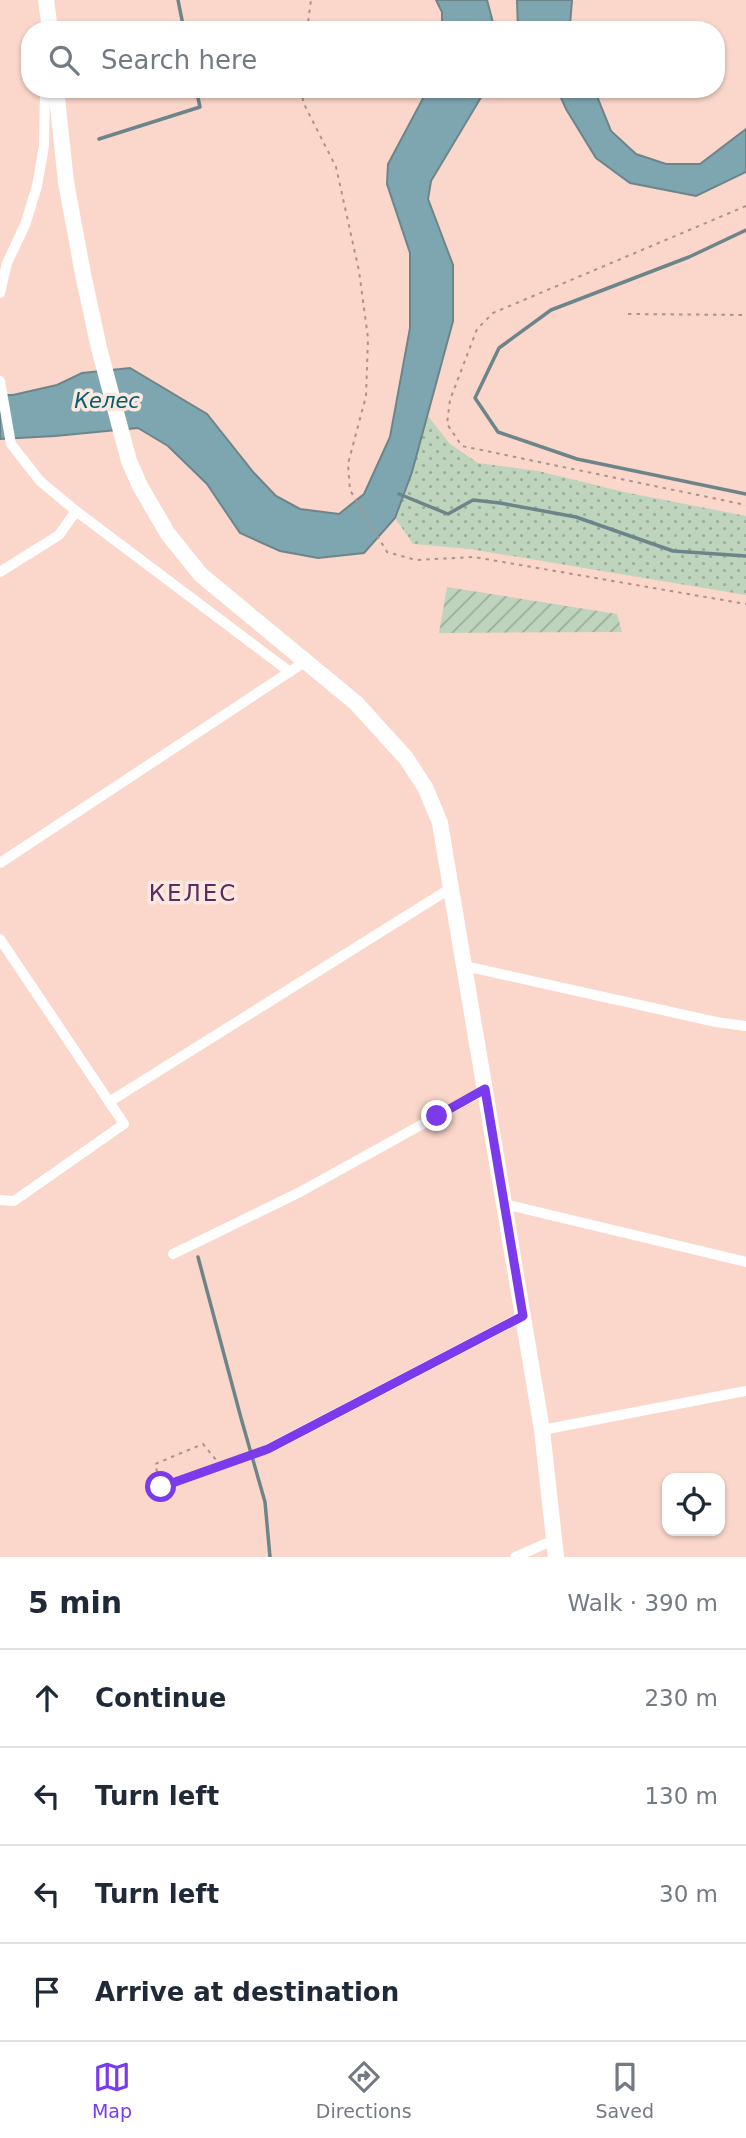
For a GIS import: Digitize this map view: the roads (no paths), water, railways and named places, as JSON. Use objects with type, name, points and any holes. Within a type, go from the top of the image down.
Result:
[{"type":"main road","points":[[47,1],[48,21]]},
{"type":"main road","points":[[57,98],[66,182],[83,274],[99,348],[129,461],[140,486],[168,534],[201,575],[356,703],[406,758],[426,789],[440,823],[542,1430],[556,1557]]},
{"type":"street","points":[[0,293],[7,264],[37,186],[44,145],[45,98]]},
{"type":"street","points":[[0,381],[11,444],[40,481],[290,672]]},
{"type":"street","points":[[0,572],[59,535],[76,511]]},
{"type":"street","points":[[194,600],[210,582]]},
{"type":"street","points":[[0,863],[306,661]]},
{"type":"street","points":[[109,1102],[452,888]]},
{"type":"street","points":[[0,939],[124,1124],[14,1201],[0,1200]]},
{"type":"street","points":[[465,966],[716,1023],[746,1026]]},
{"type":"street","points":[[173,1254],[300,1192],[485,1089]]},
{"type":"street","points":[[505,1204],[746,1262]]},
{"type":"street","points":[[268,1449],[523,1316]]},
{"type":"street","points":[[542,1430],[746,1391]]},
{"type":"street","points":[[515,1557],[554,1540]]},
{"type":"water","points":[[436,0],[487,0],[493,21],[442,21],[442,12]]},
{"type":"water","points":[[517,0],[572,0],[570,21],[518,21]]},
{"type":"water","name":"Келес","points":[[423,98],[481,98],[431,181],[428,199],[453,265],[453,321],[412,472],[395,518],[364,553],[318,558],[280,551],[240,533],[207,484],[168,446],[138,428],[0,439],[0,395],[13,395],[57,385],[82,373],[130,368],[207,414],[276,496],[300,509],[339,514],[364,494],[390,437],[410,328],[410,253],[387,184],[388,164]]},
{"type":"water","points":[[561,98],[598,98],[611,131],[636,154],[666,164],[700,164],[746,129],[746,172],[696,196],[630,183],[596,158]]},
{"type":"waterway","points":[[178,0],[182,21]]},
{"type":"waterway","points":[[99,139],[200,107],[198,98]]},
{"type":"waterway","points":[[746,230],[689,257],[551,310],[499,348],[475,398],[498,432],[577,459],[746,494]]},
{"type":"waterway","points":[[399,494],[448,514],[473,500],[500,503],[576,517],[673,551],[746,556]]},
{"type":"waterway","points":[[198,1257],[265,1502],[270,1557]]},
{"type":"district","name":"КЕЛЕС","points":[[193,893]]}]
